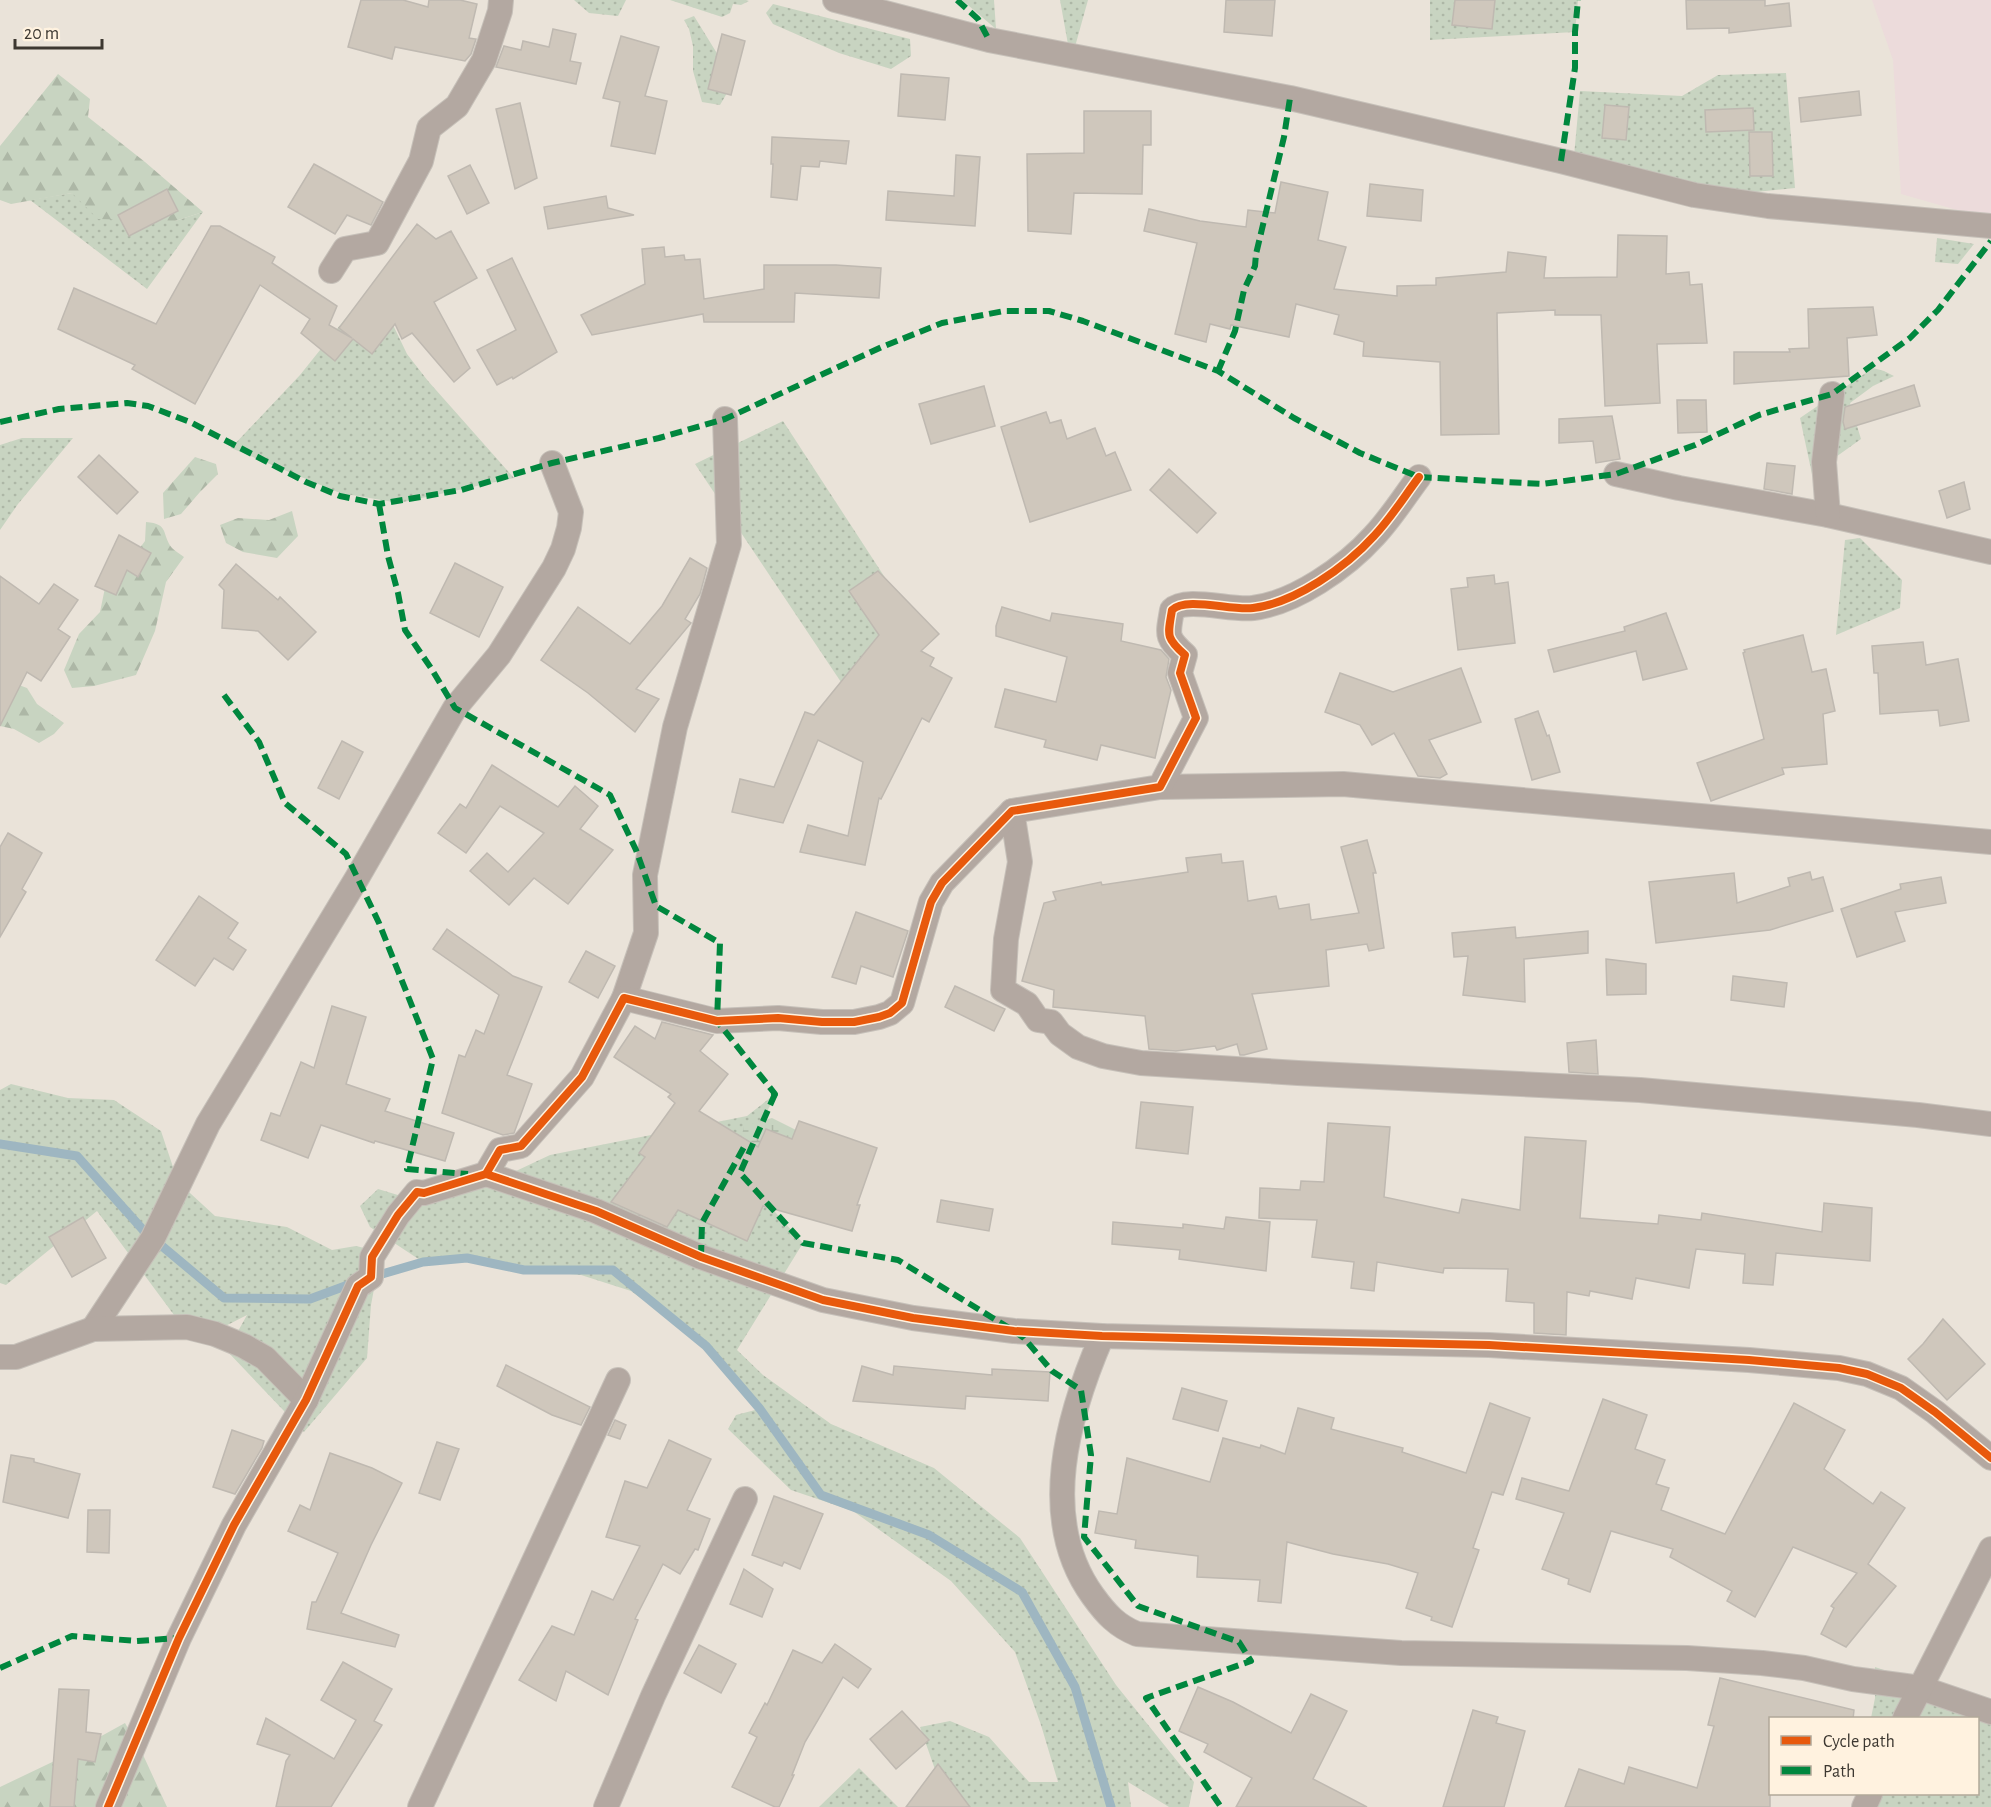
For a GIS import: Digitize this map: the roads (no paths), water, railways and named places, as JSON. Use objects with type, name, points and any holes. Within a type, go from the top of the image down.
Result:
[{"type":"street","points":[[332,271],[345,249],[377,243],[421,161],[429,128],[457,106],[484,60],[500,11],[501,0]]},
{"type":"street","points":[[835,0],[989,40],[1290,98],[1561,161],[1694,195],[1768,206],[1991,225]]},
{"type":"street","points":[[1828,515],[1824,462],[1832,394]]},
{"type":"street","points":[[486,1174],[500,1150],[521,1146],[582,1077],[624,998],[646,933],[645,875],[675,727],[729,544],[725,419]]},
{"type":"street","points":[[93,1329],[153,1238],[208,1124],[357,878],[455,708],[500,655],[554,568],[563,549],[571,512],[552,463]]},
{"type":"street","points":[[1616,474],[1828,515],[1991,552]]},
{"type":"street","points":[[1160,787],[1196,718],[1180,673],[1185,655],[1171,642],[1169,630],[1172,610],[1178,605],[1189,603],[1232,609],[1252,608],[1282,601],[1306,590],[1373,538],[1419,477]]},
{"type":"street","points":[[624,998],[717,1021],[778,1018],[854,1022],[890,1013],[902,1003],[931,902],[942,883],[950,872],[1012,811],[1160,787],[1343,784],[1991,842]]},
{"type":"street","points":[[1012,811],[1020,862],[1006,939],[1004,990],[1027,1004],[1038,1020],[1050,1022],[1060,1034],[1078,1047],[1103,1056],[1142,1063],[1298,1073],[1640,1090],[1918,1115],[1991,1124]]},
{"type":"street","points":[[108,1807],[178,1638],[234,1525],[306,1400],[358,1286],[371,1277],[372,1257],[398,1215],[417,1192],[424,1193],[486,1174],[596,1210],[701,1257],[823,1300],[913,1317],[1014,1331],[1102,1336],[1489,1345],[1749,1360],[1839,1368],[1867,1374],[1901,1388],[1935,1412],[1991,1458]]},
{"type":"street","points":[[0,1357],[16,1357],[93,1329],[187,1327],[215,1334],[265,1358],[306,1400]]},
{"type":"street","points":[[1102,1336],[1086,1373],[1068,1434],[1063,1469],[1064,1522],[1068,1548],[1082,1580],[1106,1613],[1125,1629],[1137,1634],[1205,1640],[1401,1653],[1687,1658],[1762,1663],[1921,1688],[1991,1712]]},
{"type":"street","points":[[420,1807],[618,1380]]},
{"type":"street","points":[[606,1807],[653,1696],[745,1499]]},
{"type":"street","points":[[1906,1717],[1991,1549]]},
{"type":"waterway","points":[[0,1144],[77,1156],[144,1231],[224,1298],[310,1299],[356,1282]]},
{"type":"waterway","points":[[372,1277],[423,1262],[467,1258],[524,1270],[613,1270],[706,1346],[760,1409],[821,1495],[929,1535],[1022,1592],[1075,1687],[1111,1807]]}]
